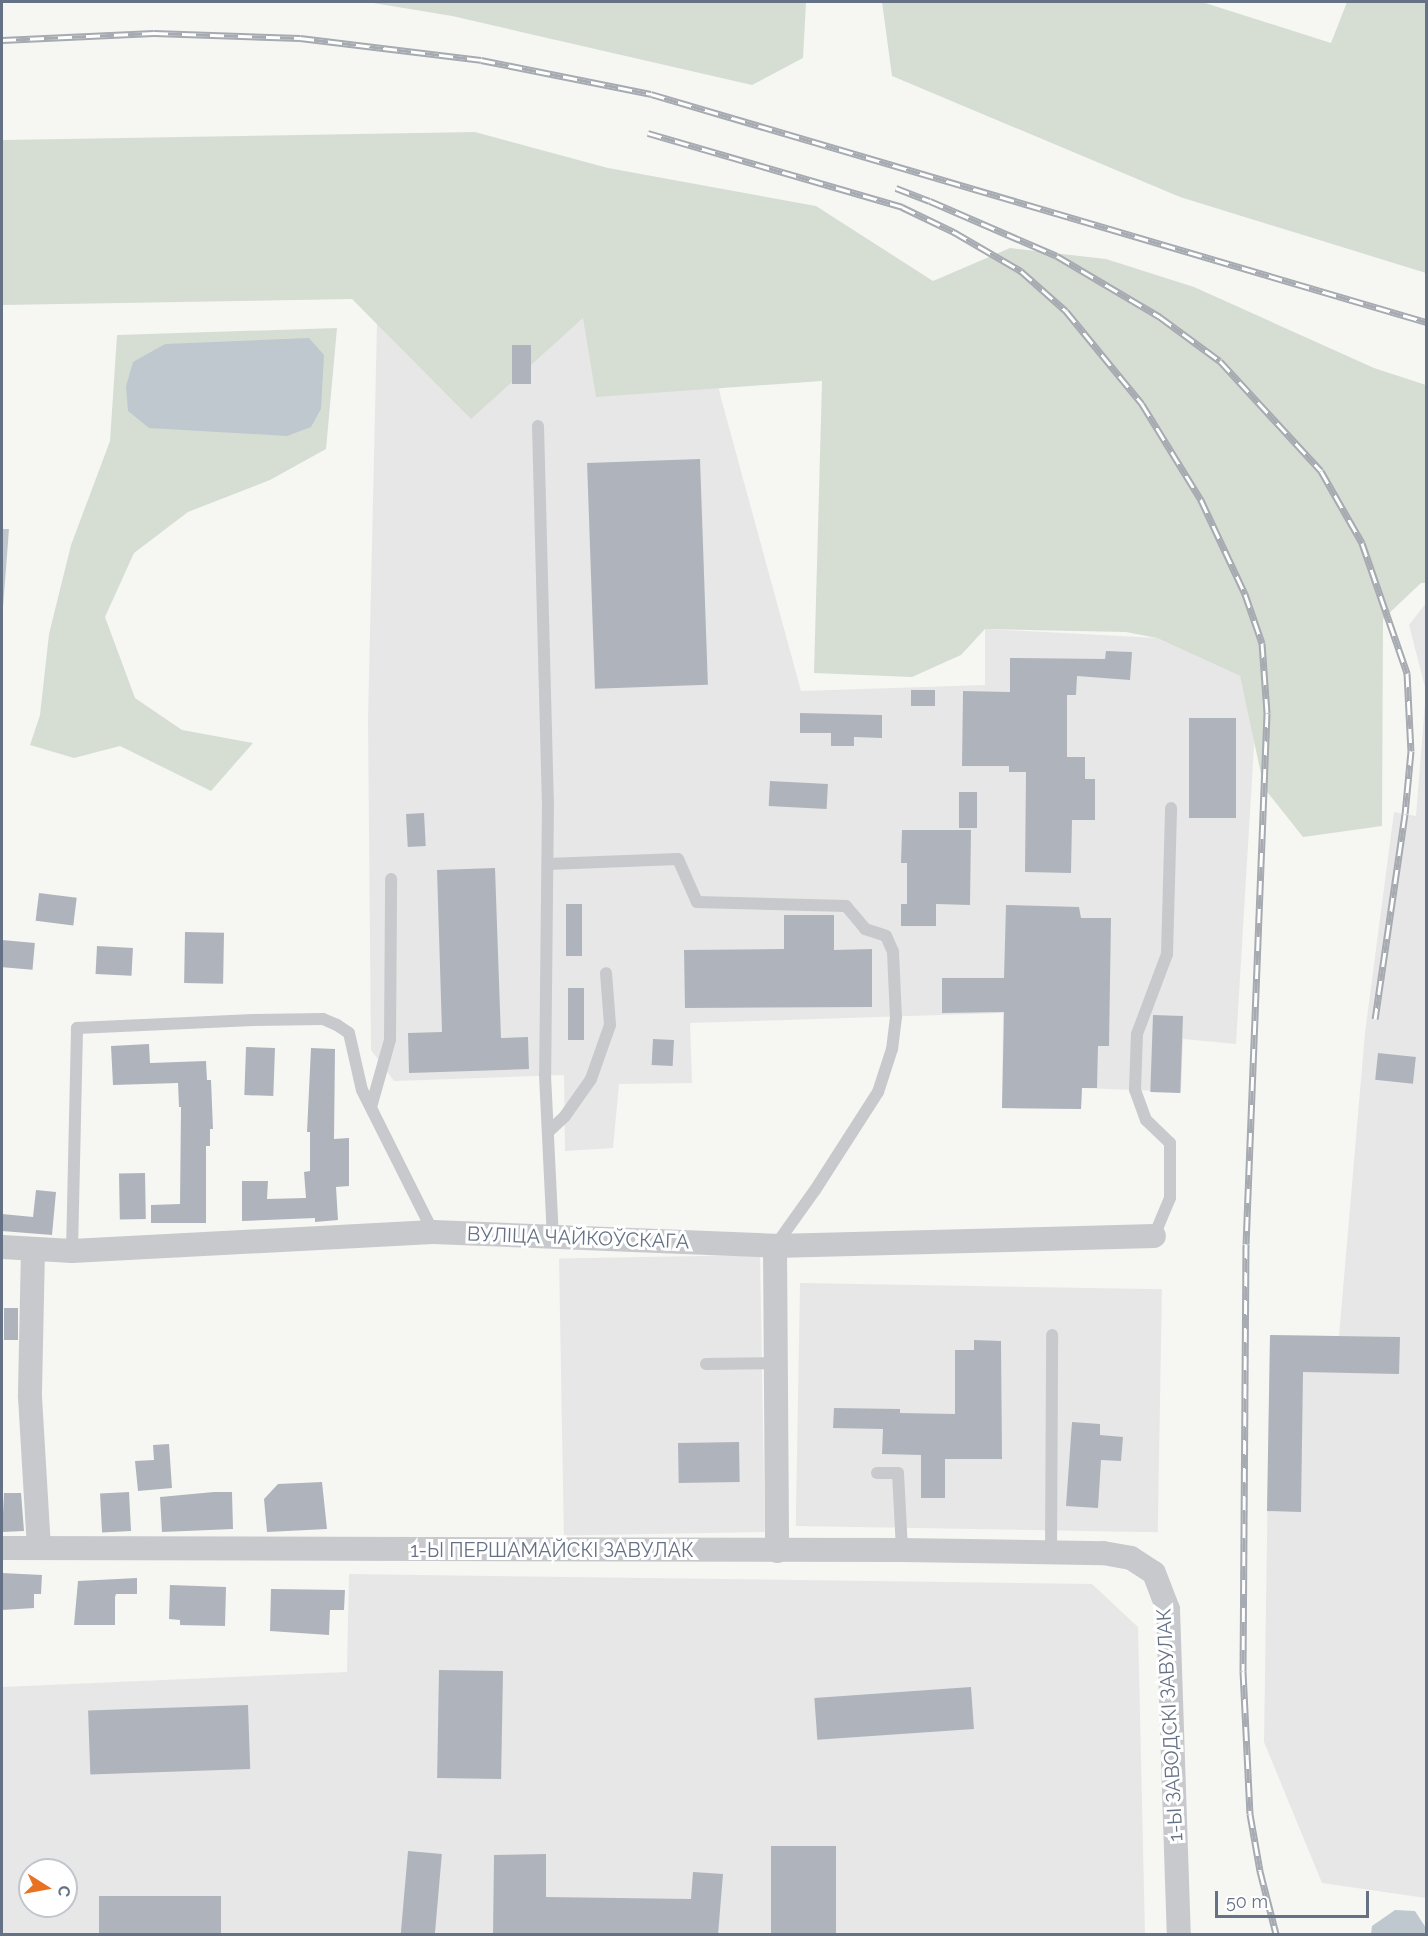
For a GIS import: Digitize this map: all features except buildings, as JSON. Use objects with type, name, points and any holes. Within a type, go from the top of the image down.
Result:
[{"type":"street","name":"ВУЛІЦА ЧАЙКОЎСКАГА","points":[[2,1247],[72,1251],[433,1232],[775,1246],[1154,1236]]},
{"type":"street","points":[[775,1246],[777,1551]]},
{"type":"street","points":[[33,1249],[30,1397],[39,1548]]},
{"type":"street","name":"1-Ы ПЕРШАМАЙСКІ ЗАВУЛАК","points":[[2,1548],[902,1550],[1103,1554]]},
{"type":"street","name":"1-Ы ЗАВОДСКІ ЗАВУЛАК","points":[[1103,1554],[1131,1558],[1154,1573],[1168,1609],[1179,1935]]},
{"type":"lane","points":[[538,426],[548,801],[545,1076],[553,1237]]},
{"type":"lane","points":[[1154,1236],[1170,1198],[1170,1143],[1146,1120],[1135,1090],[1137,1034],[1167,954],[1171,808]]},
{"type":"lane","points":[[548,864],[678,859],[697,902],[846,906],[865,929],[886,936],[893,952],[896,1017],[892,1049],[878,1092],[775,1246]]},
{"type":"lane","points":[[370,1107],[390,1041],[391,879]]},
{"type":"lane","points":[[548,1132],[565,1116],[591,1079],[610,1025],[606,974]]},
{"type":"lane","points":[[72,1251],[77,1028],[323,1019],[349,1033],[362,1089],[433,1232]]},
{"type":"lane","points":[[1051,1553],[1052,1335]]},
{"type":"lane","points":[[706,1364],[776,1363]]},
{"type":"lane","points":[[877,1473],[898,1473],[902,1550]]},
{"type":"shaded area","points":[[367,2],[805,2],[803,58],[752,85],[452,16]]},
{"type":"shaded area","points":[[882,2],[1202,2],[1331,43],[1347,2],[1426,2],[1426,273],[1180,197],[892,76]]},
{"type":"shaded area","points":[[475,132],[608,168],[816,206],[933,281],[1010,248],[1106,259],[1194,287],[1374,368],[1426,385],[1426,583],[1421,583],[1383,619],[1382,826],[1303,837],[1264,788],[1240,676],[1157,638],[1126,632],[985,629],[961,655],[912,677],[814,673],[822,381],[596,397],[583,318],[471,419],[352,299],[2,305],[3,140]]},
{"type":"shaded area","points":[[583,318],[705,326],[721,398],[801,691],[985,685],[985,629],[1157,638],[1240,676],[1255,730],[1236,1044],[1183,1039],[1181,1092],[1082,1088],[1081,1109],[1002,1108],[1003,1013],[690,1023],[692,1083],[619,1084],[613,1148],[565,1151],[564,1075],[394,1081],[371,1050],[368,721],[377,323]]},
{"type":"shaded area","points":[[337,328],[326,449],[270,480],[188,512],[134,553],[105,617],[135,698],[182,730],[253,743],[211,791],[120,746],[74,758],[30,745],[40,715],[49,634],[71,545],[110,441],[117,335]]},
{"type":"shaded area","points":[[309,338],[324,355],[321,409],[311,427],[287,436],[149,428],[128,411],[126,386],[133,362],[165,344]]},
{"type":"shaded area","points":[[2,529],[9,529],[2,621]]},
{"type":"shaded area","points":[[1426,603],[1426,691],[1409,625]]},
{"type":"shaded area","points":[[1426,691],[1426,1898],[1322,1883],[1264,1742],[1270,1335],[1339,1336],[1365,1033],[1394,812],[1416,816]]},
{"type":"shaded area","points":[[760,1255],[765,1532],[564,1535],[559,1259]]},
{"type":"shaded area","points":[[800,1283],[1162,1289],[1158,1532],[796,1526]]},
{"type":"shaded area","points":[[349,1574],[1092,1584],[1138,1627],[1145,1934],[2,1934],[2,1687],[347,1672]]},
{"type":"shaded area","points":[[1395,1910],[1415,1911],[1426,1928],[1426,1934],[1371,1934],[1372,1926]]},
{"type":"railway","points":[[2,40],[154,33],[300,38],[481,60],[651,94],[1426,322]]},
{"type":"railway","points":[[648,133],[902,207],[954,232],[1021,271],[1066,311],[1142,404],[1201,500],[1245,594],[1262,643],[1267,713],[1246,1244],[1243,1671],[1250,1814],[1260,1871],[1276,1934]]},
{"type":"railway","points":[[896,188],[1057,256],[1160,317],[1220,361],[1321,471],[1362,543],[1407,673],[1411,751],[1405,814],[1375,1019]]}]
